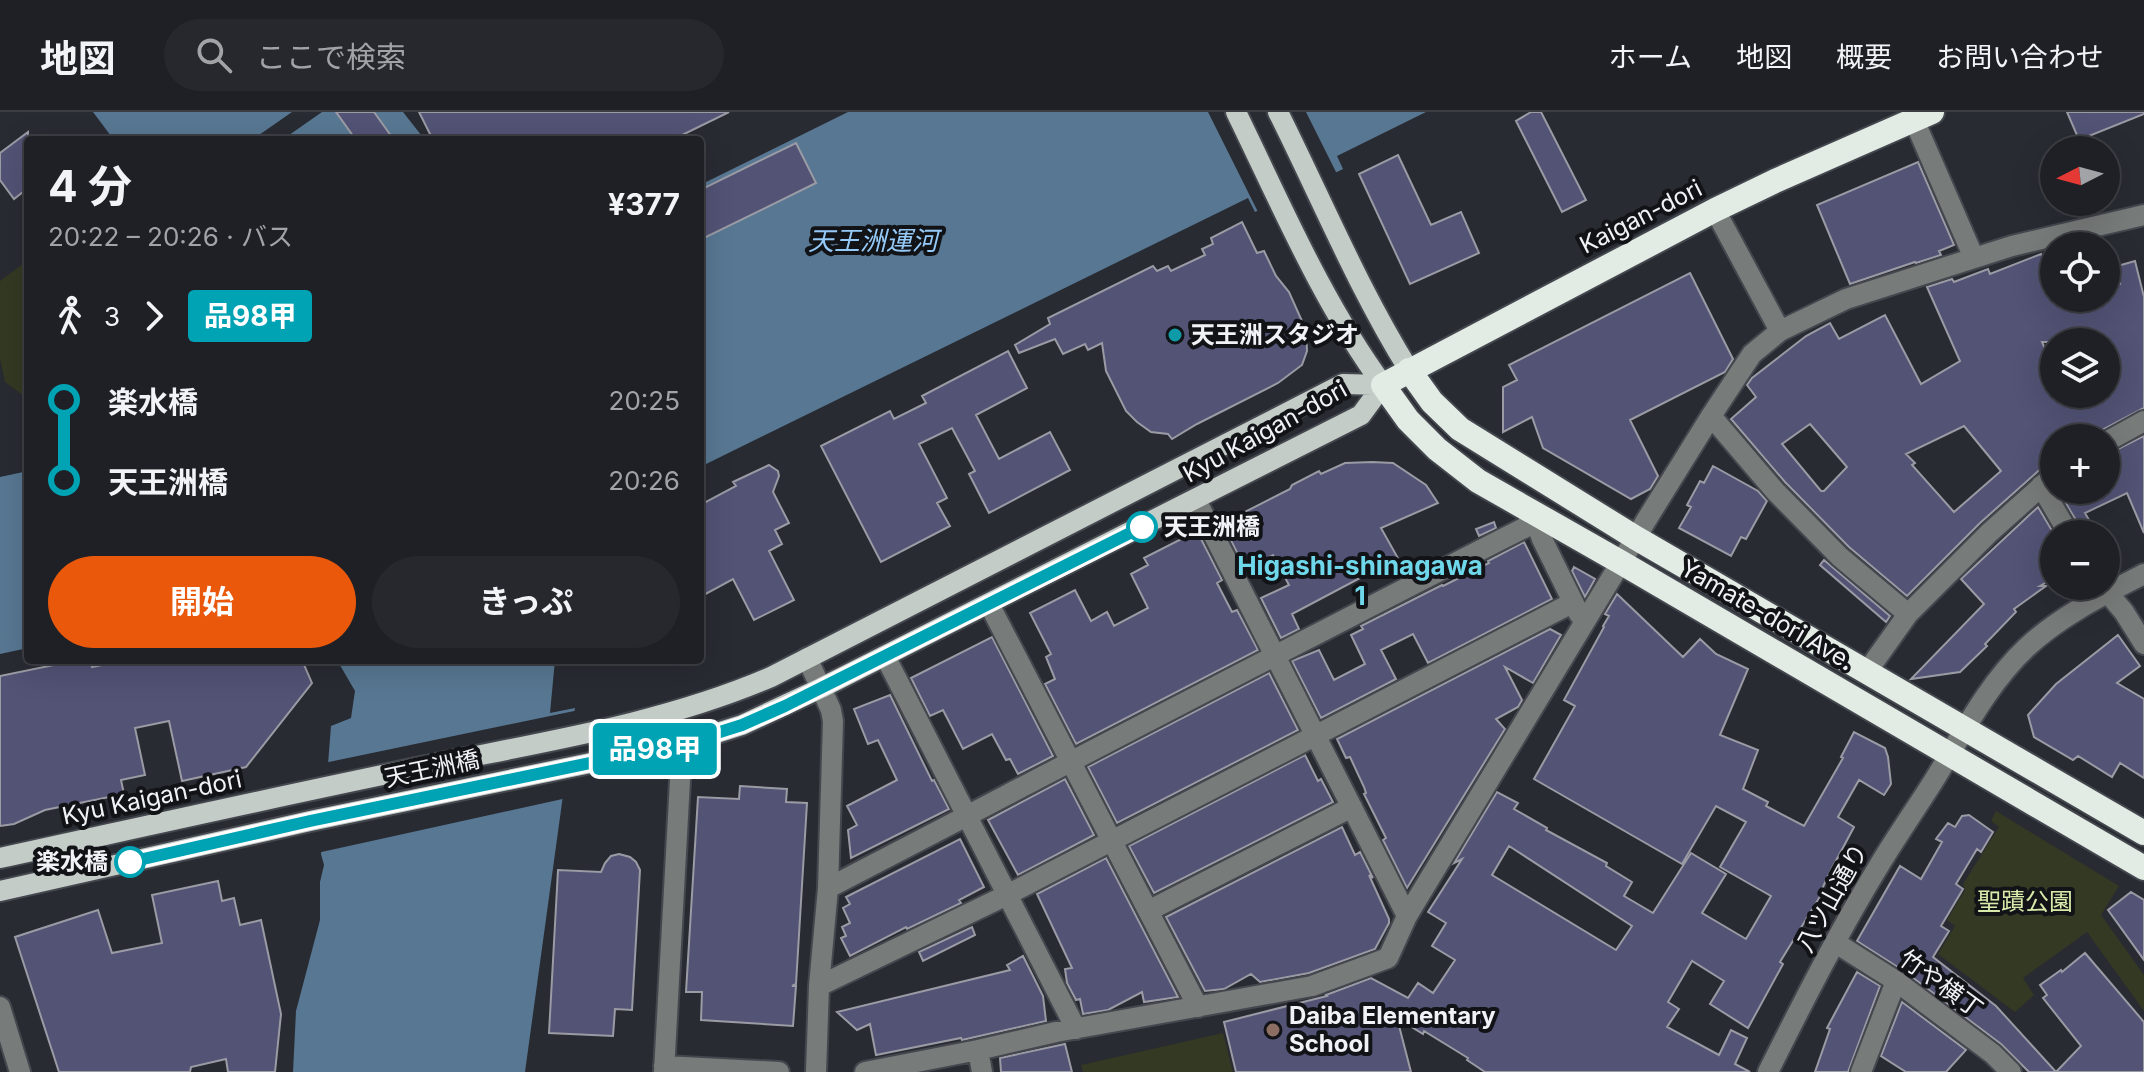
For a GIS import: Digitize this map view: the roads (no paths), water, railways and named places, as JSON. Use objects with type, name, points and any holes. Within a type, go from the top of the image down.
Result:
[{"type":"highway","name":"Kaigan-dori","points":[[1383,385],[1715,210],[1923,116]]},
{"type":"highway","name":"Yamate-dori Ave.","points":[[1409,370],[1432,402],[1460,429],[1636,538],[2144,833]]},
{"type":"highway","name":"Yamate-dori Ave.","points":[[1383,385],[1408,420],[1437,449],[1478,481],[2144,868]]},
{"type":"main road","points":[[1236,112],[1322,286],[1362,356],[1383,385]]},
{"type":"main road","points":[[1278,112],[1381,325],[1409,370]]},
{"type":"main road","name":"Kyu Kaigan-dori","points":[[569,736],[694,706],[735,692],[1343,384],[1383,385]]},
{"type":"main road","name":"Kyu Kaigan-dori","points":[[565,768],[682,744],[742,725],[989,604],[1361,415],[1383,385]]},
{"type":"main road","name":"天王洲橋","points":[[315,788],[569,736]]},
{"type":"main road","name":"天王洲橋","points":[[0,891],[310,821],[565,768]]},
{"type":"main road","name":"Kyu Kaigan-dori","points":[[0,858],[315,788]]},
{"type":"street","points":[[1923,116],[1974,258]]},
{"type":"street","points":[[1715,210],[1780,331]]},
{"type":"street","points":[[865,1072],[1312,986],[1388,958],[1407,916],[1636,538],[1752,354],[1780,331],[1846,299],[2027,243],[2144,215]]},
{"type":"street","points":[[1711,416],[1796,513],[1840,557],[1908,614]]},
{"type":"street","points":[[2120,434],[2144,421]]},
{"type":"street","points":[[1866,673],[1908,614],[2040,486]]},
{"type":"street","points":[[1196,500],[1407,916]]},
{"type":"street","points":[[1533,514],[1584,625]]},
{"type":"street","points":[[828,888],[1526,527],[1533,514]]},
{"type":"street","points":[[2120,583],[2144,574]]},
{"type":"street","points":[[1965,728],[2004,672],[2025,649],[2090,600]]},
{"type":"street","points":[[2114,600],[2144,644]]},
{"type":"street","points":[[819,986],[1007,895],[1572,603]]},
{"type":"street","points":[[989,604],[1198,1007]]},
{"type":"street","points":[[885,656],[1076,1029]]},
{"type":"street","points":[[807,658],[833,721],[828,888],[819,986],[816,1072]]},
{"type":"street","name":"八ツ山通り","points":[[1768,1072],[1879,865],[1965,728]]},
{"type":"street","points":[[682,744],[664,1069],[779,1072]]},
{"type":"street","points":[[1148,911],[1352,807]]},
{"type":"street","name":"竹や横丁","points":[[1836,943],[1896,981],[1993,1054],[2011,1072]]},
{"type":"street","points":[[1861,1072],[1896,981]]},
{"type":"street","points":[[0,1007],[20,1072]]},
{"type":"street","points":[[978,1050],[982,1072]]},
{"type":"water","points":[[93,112],[403,112],[422,136],[111,136]]},
{"type":"water","name":"天王洲運河","points":[[848,112],[1426,112],[1337,156],[1343,169],[1255,212],[1248,198],[704,465],[704,183]]},
{"type":"water","points":[[24,472],[24,649],[0,654],[0,477]]},
{"type":"water","points":[[339,664],[555,664],[550,713],[575,708],[525,1072],[293,1072],[296,1011],[320,920],[320,882],[324,865],[321,854],[331,726],[351,718],[355,691]]},
{"type":"place","name":"天王洲スタジオ","points":[[1175,335]]},
{"type":"place","name":"天王洲橋","points":[[1142,527]]},
{"type":"place","name":"楽水橋","points":[[130,862]]},
{"type":"place","name":"Daiba Elementary School","points":[[1273,1030]]},
{"type":"district","name":"Higashi-shinagawa 1","points":[[1360,581]]},
{"type":"park label","name":"聖蹟公園","points":[[2025,902]]}]
